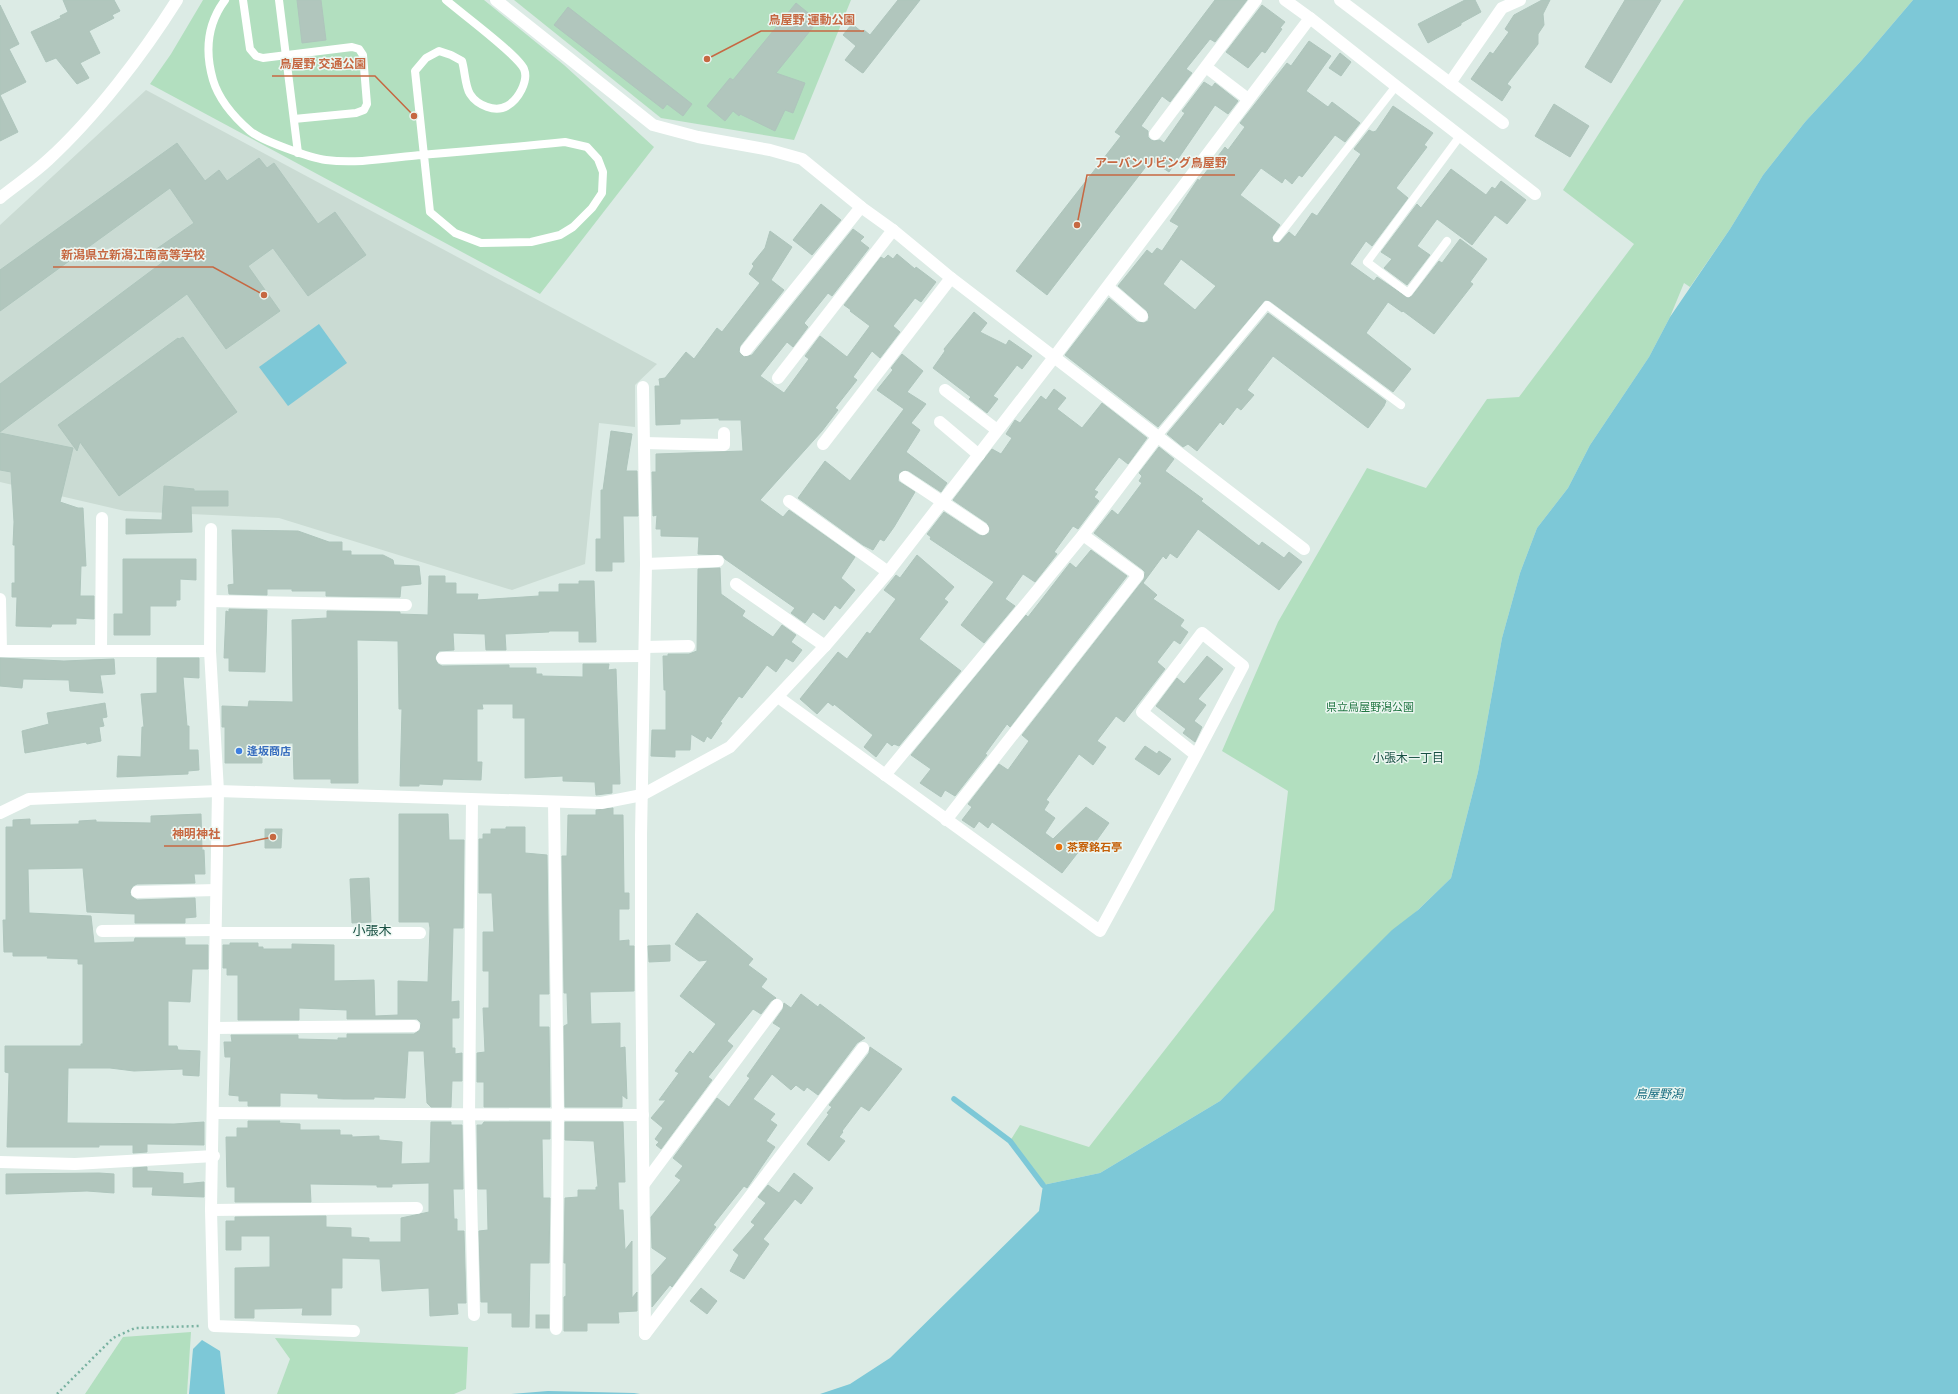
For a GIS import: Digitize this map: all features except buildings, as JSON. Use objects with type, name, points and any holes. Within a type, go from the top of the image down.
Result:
[{"type":"street","points":[[0,198],[47,160],[96,110],[160,28],[177,0]]},
{"type":"street","points":[[496,0],[653,125],[698,137],[770,150],[802,159],[861,207],[893,230],[951,278],[1055,356],[1304,549]]},
{"type":"street","points":[[1155,134],[1256,0]]},
{"type":"street","points":[[1285,0],[1536,194]]},
{"type":"street","points":[[1340,0],[1503,123]]},
{"type":"street","points":[[1450,83],[1501,4],[1520,0]]},
{"type":"street","points":[[0,813],[29,798],[218,791],[601,803],[642,795],[730,747],[825,646],[888,572],[1055,356],[1310,18]]},
{"type":"street","points":[[1206,67],[1248,99]]},
{"type":"street","points":[[746,350],[861,207]]},
{"type":"street","points":[[778,378],[893,230]]},
{"type":"street","points":[[822,444],[951,278]]},
{"type":"street","points":[[1108,286],[1142,316]]},
{"type":"street","points":[[643,387],[646,564],[641,953],[645,1334],[863,1048]]},
{"type":"street","points":[[944,390],[997,430]]},
{"type":"street","points":[[940,422],[978,455]]},
{"type":"street","points":[[644,443],[724,445],[724,433]]},
{"type":"street","points":[[885,775],[1083,535],[1158,436]]},
{"type":"street","points":[[905,477],[983,529]]},
{"type":"street","points":[[789,501],[888,572]]},
{"type":"street","points":[[101,650],[102,518]]},
{"type":"street","points":[[211,529],[210,651],[218,791],[214,1156],[212,1210],[214,1326],[354,1331]]},
{"type":"street","points":[[946,820],[1138,575],[1083,535]]},
{"type":"street","points":[[646,564],[718,562]]},
{"type":"street","points":[[736,584],[825,646]]},
{"type":"street","points":[[0,599],[1,651],[210,651]]},
{"type":"street","points":[[211,601],[406,605]]},
{"type":"street","points":[[778,697],[1100,931],[1196,755],[1243,666],[1202,633],[1142,712],[1196,755]]},
{"type":"street","points":[[442,658],[644,652],[689,646]]},
{"type":"street","points":[[472,800],[469,1114],[474,1315]]},
{"type":"street","points":[[554,802],[558,1115],[556,1329]]},
{"type":"street","points":[[137,892],[216,890]]},
{"type":"street","points":[[102,931],[420,933]]},
{"type":"street","points":[[644,1184],[777,1005]]},
{"type":"street","points":[[215,1028],[414,1026]]},
{"type":"street","points":[[214,1113],[643,1115]]},
{"type":"street","points":[[0,1162],[75,1164],[214,1156]]},
{"type":"street","points":[[212,1210],[418,1208]]},
{"type":"lane","points":[[225,0],[219,8],[212,24],[208,42],[209,59],[215,88],[234,115],[251,132],[298,152],[325,160],[348,162],[424,155],[565,142],[587,147],[598,159],[603,172],[602,193],[592,208],[573,227],[560,235],[531,242],[480,243],[456,233],[430,212],[424,155],[415,71],[426,58],[439,51],[451,55],[462,61],[470,93],[479,104],[491,109],[507,107],[517,97],[524,85],[524,70],[515,58],[446,0]]},
{"type":"lane","points":[[243,0],[250,49],[256,56],[263,58],[352,47],[359,49],[363,55],[367,104],[364,110],[356,113],[294,119]]},
{"type":"lane","points":[[279,0],[298,152]]},
{"type":"lane","points":[[1277,238],[1396,86]]},
{"type":"lane","points":[[1447,242],[1408,293],[1367,262],[1460,136]]},
{"type":"lane","points":[[1158,436],[1267,304],[1401,405]]},
{"type":"path","points":[[57,1394],[113,1338],[135,1328],[214,1326]]},
{"type":"shaded area","points":[[146,90],[657,364],[635,385],[635,427],[599,423],[585,564],[512,590],[279,518],[125,511],[0,482],[0,225]]},
{"type":"green space","points":[[203,0],[484,0],[564,65],[654,147],[540,294],[150,84],[171,54]]},
{"type":"green space","points":[[514,0],[851,0],[794,140],[661,118]]},
{"type":"green space","name":"県立鳥屋野潟公園","points":[[1684,0],[1913,0],[1861,61],[1805,122],[1763,175],[1730,229],[1690,287],[1684,283],[1670,317],[1649,357],[1590,445],[1568,488],[1537,528],[1520,573],[1502,638],[1478,772],[1451,878],[1220,1101],[1100,1173],[1043,1185],[1010,1141],[1020,1125],[1089,1147],[1274,910],[1288,791],[1222,751],[1278,622],[1367,468],[1426,488],[1487,399],[1519,397],[1634,244],[1563,190]]},
{"type":"green space","points":[[191,1332],[187,1394],[85,1394],[123,1337]]},
{"type":"green space","points":[[275,1338],[468,1347],[466,1389],[454,1394],[277,1394],[290,1359]]},
{"type":"water","name":"鳥屋野潟","points":[[1913,0],[1958,0],[1958,1394],[820,1394],[850,1384],[890,1358],[1039,1211],[1043,1185],[1100,1173],[1220,1101],[1392,930],[1418,910],[1451,878],[1478,772],[1502,638],[1520,573],[1537,528],[1568,488],[1590,445],[1649,357],[1670,317],[1730,229],[1763,175],[1805,122],[1861,61]]},
{"type":"water","points":[[319,324],[347,363],[288,406],[259,367]]},
{"type":"water","points":[[202,1340],[220,1351],[225,1394],[189,1394],[193,1349]]},
{"type":"water","points":[[548,1391],[634,1393],[640,1394],[511,1394]]},
{"type":"waterway","points":[[954,1099],[1010,1141],[1043,1185]]},
{"type":"place","name":"鳥屋野 運動公園","points":[[707,59]]},
{"type":"place","name":"鳥屋野 交通公園","points":[[414,116]]},
{"type":"place","name":"アーバンリビング鳥屋野","points":[[1077,225]]},
{"type":"place","name":"新潟県立新潟江南高等学校","points":[[264,295]]},
{"type":"place","name":"逢坂商店","points":[[239,751]]},
{"type":"place","name":"神明神社","points":[[273,837]]},
{"type":"place","name":"茶寮銘石亭","points":[[1059,847]]},
{"type":"district","name":"小張木一丁目","points":[[1408,758]]},
{"type":"district","name":"小張木","points":[[372,930]]}]
